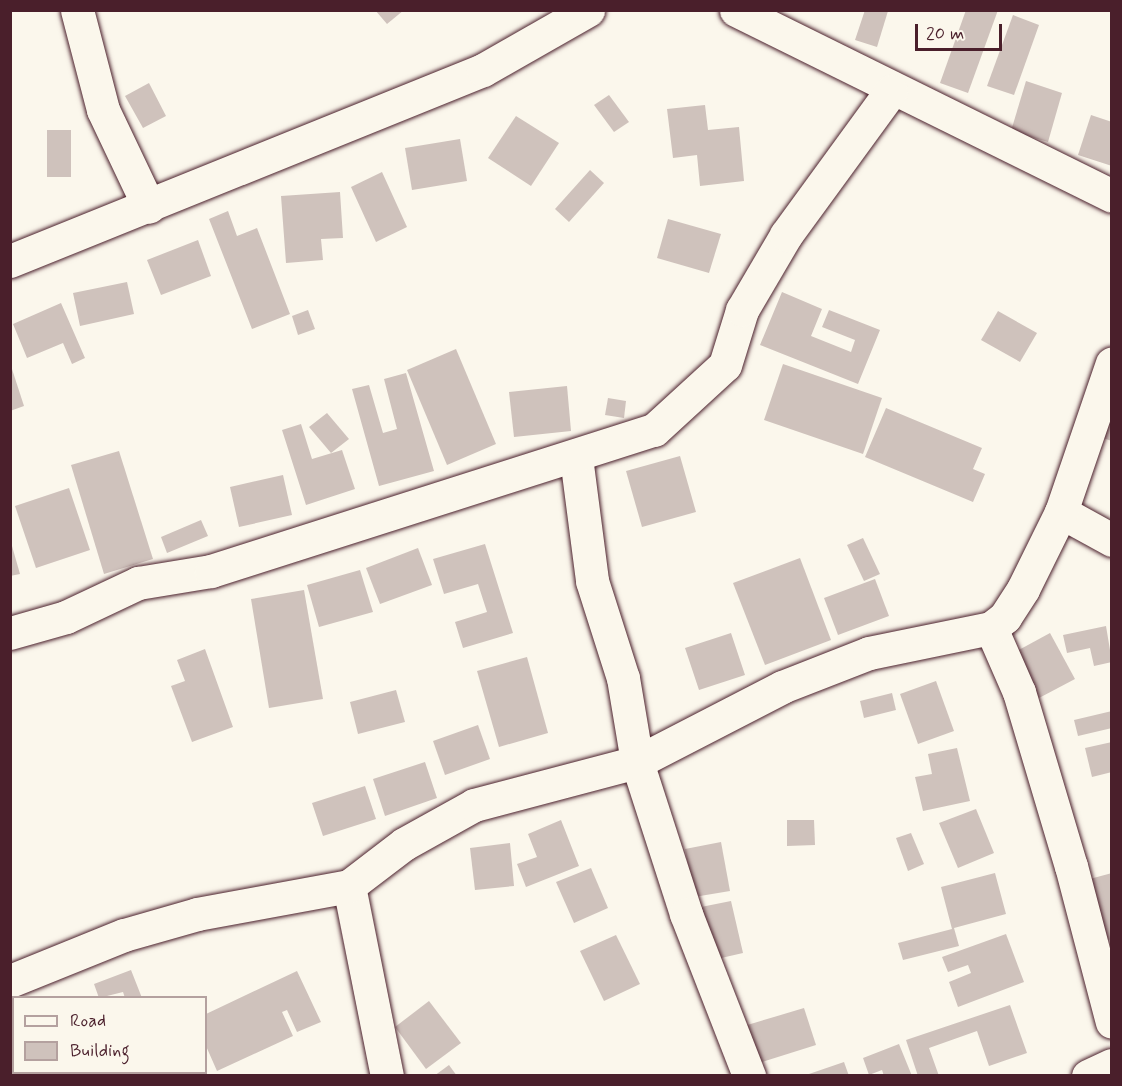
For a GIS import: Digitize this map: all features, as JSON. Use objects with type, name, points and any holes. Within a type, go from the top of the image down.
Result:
[{"type":"street","points":[[77,10],[103,110],[149,207]]},
{"type":"street","points":[[10,261],[149,207],[483,70],[588,10]]},
{"type":"street","points":[[736,10],[891,91],[1112,196]]},
{"type":"street","points":[[10,633],[66,618],[138,583],[211,571],[576,457],[654,430],[725,365],[742,310],[786,235],[891,91]]},
{"type":"street","points":[[10,981],[124,935],[197,914],[349,886],[404,844],[474,805],[637,762],[782,687],[824,669],[915,641],[991,628],[1005,616],[1023,589],[1061,512],[1112,363]]},
{"type":"street","points":[[576,457],[592,581],[622,678],[637,762],[686,914],[749,1076]]},
{"type":"street","points":[[1061,512],[1112,540]]},
{"type":"street","points":[[991,628],[1019,692],[1071,866],[1112,1022]]},
{"type":"street","points":[[349,886],[387,1076]]},
{"type":"street","points":[[1088,1076],[1112,1065]]},
{"type":"building","points":[[375,10],[404,10],[387,24]]},
{"type":"building","points":[[865,10],[888,11],[877,47],[855,40]]},
{"type":"building","points":[[966,10],[998,10],[968,93],[940,83]]},
{"type":"building","points":[[1013,15],[1039,25],[1014,95],[987,86]]},
{"type":"building","points":[[1026,81],[1062,93],[1048,142],[1011,131]]},
{"type":"building","points":[[149,83],[166,116],[143,128],[125,96]]},
{"type":"building","points":[[609,95],[629,122],[614,132],[594,105]]},
{"type":"building","points":[[705,105],[708,130],[739,127],[744,181],[700,186],[697,155],[673,158],[667,109]]},
{"type":"building","points":[[1091,115],[1112,122],[1112,166],[1078,155]]},
{"type":"building","points":[[516,116],[559,143],[531,186],[488,158]]},
{"type":"building","points":[[47,130],[71,130],[71,177],[47,177]]},
{"type":"building","points":[[460,139],[467,181],[412,190],[405,148]]},
{"type":"building","points":[[590,170],[604,183],[569,222],[555,209]]},
{"type":"building","points":[[382,172],[407,227],[376,242],[351,187]]},
{"type":"building","points":[[340,192],[343,238],[321,239],[323,260],[286,263],[281,196]]},
{"type":"building","points":[[228,211],[237,236],[257,228],[290,314],[252,329],[209,219]]},
{"type":"building","points":[[668,219],[721,234],[709,273],[657,258]]},
{"type":"building","points":[[198,240],[211,276],[161,295],[147,260]]},
{"type":"building","points":[[127,282],[134,314],[80,326],[73,293]]},
{"type":"building","points":[[782,292],[822,309],[811,336],[851,352],[855,340],[822,327],[829,310],[880,330],[858,384],[760,345]]},
{"type":"building","points":[[61,303],[85,358],[72,364],[63,343],[27,358],[13,324]]},
{"type":"building","points":[[308,310],[315,329],[298,335],[292,316]]},
{"type":"building","points":[[998,311],[1037,333],[1020,362],[981,340]]},
{"type":"building","points":[[456,349],[496,444],[447,465],[407,370]]},
{"type":"building","points":[[783,364],[882,398],[863,454],[764,420]]},
{"type":"building","points":[[10,367],[24,406],[10,411]]},
{"type":"building","points":[[406,373],[434,471],[379,486],[352,389],[369,385],[383,433],[397,429],[384,379]]},
{"type":"building","points":[[567,386],[571,431],[514,437],[509,392]]},
{"type":"building","points":[[1112,387],[1112,441],[1096,436]]},
{"type":"building","points":[[608,398],[626,401],[624,418],[605,415]]},
{"type":"building","points":[[886,408],[982,448],[973,469],[985,474],[973,502],[865,457]]},
{"type":"building","points":[[327,413],[349,439],[331,453],[309,427]]},
{"type":"building","points":[[301,424],[312,459],[342,450],[355,489],[306,505],[282,430]]},
{"type":"building","points":[[119,451],[153,559],[104,574],[71,465]]},
{"type":"building","points":[[680,456],[696,512],[642,527],[626,471]]},
{"type":"building","points":[[283,475],[292,515],[239,527],[230,487]]},
{"type":"building","points":[[69,488],[90,550],[36,568],[15,506]]},
{"type":"building","points":[[201,520],[208,536],[167,553],[161,537]]},
{"type":"building","points":[[863,538],[880,574],[864,581],[847,545]]},
{"type":"building","points":[[10,539],[20,574],[10,576]]},
{"type":"building","points":[[485,544],[513,633],[463,648],[455,622],[487,612],[478,584],[444,594],[433,559]]},
{"type":"building","points":[[418,548],[432,585],[380,604],[366,568]]},
{"type":"building","points":[[800,558],[831,640],[765,665],[733,583]]},
{"type":"building","points":[[360,570],[373,612],[319,627],[307,585]]},
{"type":"building","points":[[875,579],[889,616],[838,635],[824,598]]},
{"type":"building","points":[[304,590],[323,699],[269,708],[251,599]]},
{"type":"building","points":[[1106,626],[1112,662],[1094,666],[1090,648],[1067,653],[1063,635]]},
{"type":"building","points":[[731,633],[745,675],[699,690],[685,648]]},
{"type":"building","points":[[1050,633],[1075,679],[1039,698],[1015,652]]},
{"type":"building","points":[[205,649],[233,727],[192,742],[171,686],[185,681],[177,660]]},
{"type":"building","points":[[527,657],[548,733],[499,747],[477,671]]},
{"type":"building","points":[[936,681],[954,731],[918,744],[900,694]]},
{"type":"building","points":[[396,690],[405,722],[358,734],[350,702]]},
{"type":"building","points":[[892,693],[896,710],[864,718],[860,701]]},
{"type":"building","points":[[1112,711],[1112,728],[1078,736],[1074,720]]},
{"type":"building","points":[[478,725],[490,759],[445,775],[433,741]]},
{"type":"building","points":[[1112,742],[1112,772],[1092,777],[1085,748]]},
{"type":"building","points":[[957,748],[970,801],[923,811],[915,777],[932,774],[928,754]]},
{"type":"building","points":[[425,762],[437,798],[385,816],[373,779]]},
{"type":"building","points":[[365,786],[376,819],[323,836],[312,803]]},
{"type":"building","points":[[976,809],[994,853],[958,868],[939,823]]},
{"type":"building","points":[[561,820],[579,866],[526,887],[517,864],[537,857],[528,834]]},
{"type":"building","points":[[787,820],[814,820],[815,845],[787,846]]},
{"type":"building","points":[[911,833],[924,864],[908,871],[896,838]]},
{"type":"building","points":[[721,842],[730,891],[694,897],[685,849]]},
{"type":"building","points":[[510,843],[514,886],[475,890],[470,848]]},
{"type":"building","points":[[591,868],[608,908],[574,923],[556,882]]},
{"type":"building","points":[[995,873],[1006,914],[954,928],[959,946],[903,960],[898,943],[952,929],[941,887]]},
{"type":"building","points":[[1112,873],[1112,939],[1104,941],[1086,880]]},
{"type":"building","points":[[731,901],[743,953],[708,961],[696,908]]},
{"type":"building","points":[[1006,934],[1024,982],[958,1007],[949,982],[971,973],[968,965],[948,972],[942,957]]},
{"type":"building","points":[[616,935],[640,984],[604,1001],[580,951]]},
{"type":"building","points":[[131,970],[141,996],[124,996],[123,992],[98,996],[94,984]]},
{"type":"building","points":[[297,971],[321,1022],[297,1032],[287,1010],[282,1012],[293,1036],[217,1071],[207,1048],[207,1014]]},
{"type":"building","points":[[429,1001],[461,1043],[426,1069],[395,1027]]},
{"type":"building","points":[[1010,1005],[1027,1053],[989,1066],[977,1031],[929,1048],[939,1076],[918,1076],[906,1040]]},
{"type":"building","points":[[804,1008],[816,1045],[756,1064],[744,1026]]},
{"type":"building","points":[[899,1044],[912,1076],[884,1076],[882,1070],[869,1075],[863,1058]]},
{"type":"building","points":[[844,1062],[849,1076],[806,1076],[806,1075]]},
{"type":"building","points":[[449,1065],[457,1076],[434,1076]]}]
